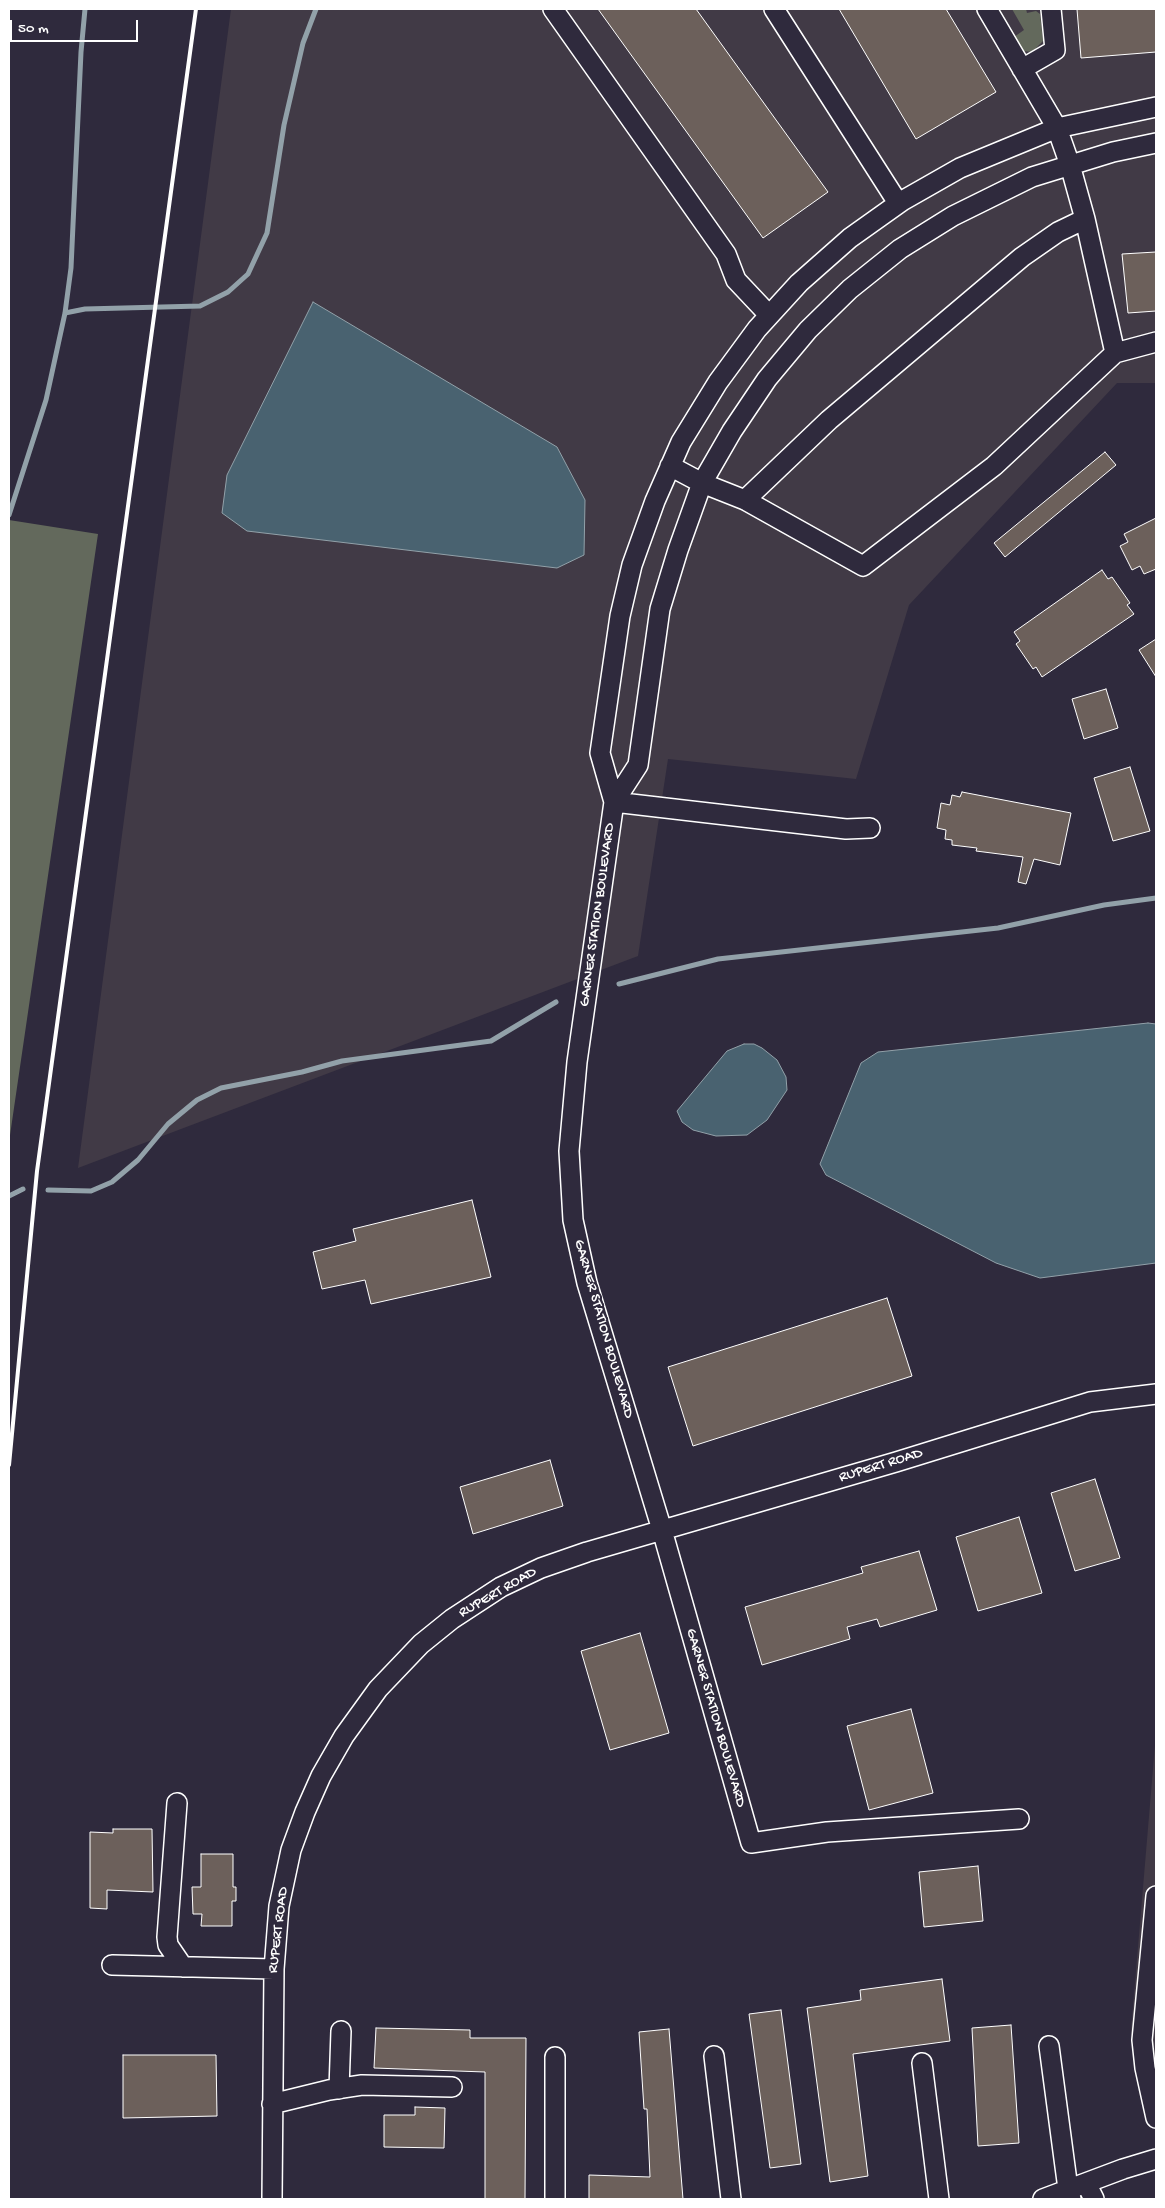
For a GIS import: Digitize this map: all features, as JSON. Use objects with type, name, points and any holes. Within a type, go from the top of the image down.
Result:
[{"type":"street","points":[[553,9],[726,254],[736,280],[769,315]]},
{"type":"street","points":[[774,9],[898,204]]},
{"type":"street","points":[[987,9],[1057,128],[1070,165],[1085,219],[1115,353]]},
{"type":"street","points":[[1022,70],[1056,50],[1051,9]]},
{"type":"street","name":"GARNER STATION BOULEVARD","points":[[1019,1818],[827,1832],[751,1843],[662,1530],[587,1283],[573,1220],[569,1152],[577,1062],[614,802],[600,753],[620,616],[632,565],[670,466],[681,442],[718,382],[769,315],[799,283],[850,238],[898,204],[960,168],[1057,128],[1086,120],[1156,106]]},
{"type":"street","name":"GARNER STATION BOULEVARD","points":[[614,802],[638,765],[660,609],[678,550],[702,483],[732,431],[767,379],[808,330],[850,288],[900,249],[953,216],[1007,188],[1070,165],[1113,152],[1156,143]]},
{"type":"street","points":[[745,500],[829,420],[1022,257],[1058,232],[1085,219]]},
{"type":"street","points":[[670,466],[702,483],[745,500],[863,566],[994,466],[1115,353],[1156,342]]},
{"type":"street","points":[[614,802],[846,829],[870,828]]},
{"type":"street","name":"RUPERT ROAD","points":[[272,2199],[274,1969],[279,1906],[291,1850],[304,1812],[332,1754],[378,1689],[421,1644],[452,1619],[501,1587],[541,1568],[1090,1402],[1156,1394]]},
{"type":"street","points":[[177,1803],[167,1937],[168,1945],[183,1967]]},
{"type":"street","points":[[1156,1896],[1142,2040],[1145,2068],[1156,2118]]},
{"type":"street","points":[[112,1966],[274,1969]]},
{"type":"street","points":[[339,2089],[341,2031]]},
{"type":"street","points":[[1049,2046],[1070,2194]]},
{"type":"street","points":[[714,2056],[731,2199]]},
{"type":"street","points":[[555,2057],[555,2199]]},
{"type":"street","points":[[922,2063],[939,2199]]},
{"type":"street","points":[[272,2104],[362,2085],[452,2087]]},
{"type":"street","points":[[1043,2199],[1090,2191],[1156,2159]]},
{"type":"shaded area","points":[[231,9],[1156,9],[1156,383],[1117,383],[909,605],[856,779],[668,759],[638,956],[78,1168]]},
{"type":"shaded area","points":[[1156,1733],[1156,2091],[1140,2090],[1131,2030]]},
{"type":"green space","points":[[1012,9],[1026,9],[1027,13],[1036,11],[1040,14],[1043,41],[1032,52],[1023,51],[1014,37],[1024,30]]},
{"type":"green space","points":[[9,520],[98,534],[9,1142]]},
{"type":"water","points":[[313,302],[557,447],[585,500],[584,555],[557,568],[247,531],[222,513],[227,475]]},
{"type":"water","points":[[1148,1023],[1156,1024],[1156,1263],[1040,1278],[996,1263],[826,1175],[820,1164],[861,1063],[878,1052]]},
{"type":"water","points":[[744,1044],[754,1044],[777,1060],[786,1077],[787,1090],[767,1120],[747,1135],[716,1136],[693,1130],[682,1122],[677,1111],[727,1051]]},
{"type":"building","points":[[598,9],[696,9],[828,192],[763,238]]},
{"type":"building","points":[[839,9],[946,9],[996,92],[916,139]]},
{"type":"building","points":[[1077,9],[1156,9],[1156,52],[1081,58]]},
{"type":"building","points":[[1156,252],[1156,311],[1128,313],[1122,254]]},
{"type":"building","points":[[1105,452],[1116,465],[1005,557],[994,543]]},
{"type":"building","points":[[1156,518],[1156,569],[1144,574],[1140,566],[1132,570],[1120,546],[1128,542],[1124,534]]},
{"type":"building","points":[[1102,570],[1108,579],[1112,577],[1130,603],[1127,605],[1134,614],[1042,677],[1036,667],[1033,669],[1016,644],[1020,641],[1014,632]]},
{"type":"building","points":[[1156,639],[1156,677],[1139,650]]},
{"type":"building","points":[[1106,689],[1118,728],[1084,739],[1072,699]]},
{"type":"building","points":[[1130,767],[1150,831],[1113,841],[1094,778]]},
{"type":"building","points":[[962,792],[1071,813],[1060,865],[1034,859],[1026,884],[1018,882],[1023,857],[976,851],[977,848],[952,845],[952,840],[945,839],[946,830],[937,828],[941,803],[950,805],[952,795],[960,797]]},
{"type":"building","points":[[472,1200],[491,1277],[371,1304],[365,1280],[322,1289],[313,1252],[356,1241],[353,1229]]},
{"type":"building","points":[[887,1298],[912,1376],[693,1446],[668,1367]]},
{"type":"building","points":[[550,1460],[563,1506],[473,1534],[460,1487]]},
{"type":"building","points":[[1095,1479],[1120,1558],[1075,1571],[1051,1493]]},
{"type":"building","points":[[1019,1517],[1042,1593],[978,1611],[956,1537]]},
{"type":"building","points":[[919,1551],[937,1610],[880,1627],[877,1619],[847,1627],[850,1639],[762,1665],[745,1607],[863,1573],[861,1567]]},
{"type":"building","points":[[640,1633],[669,1733],[610,1750],[581,1651]]},
{"type":"building","points":[[911,1709],[933,1793],[869,1810],[847,1726]]},
{"type":"building","points":[[113,1829],[152,1829],[153,1892],[107,1890],[107,1909],[90,1908],[90,1832],[113,1833]]},
{"type":"building","points":[[201,1854],[233,1854],[233,1887],[236,1887],[236,1901],[232,1901],[232,1926],[201,1926],[202,1914],[193,1914],[192,1887],[201,1887]]},
{"type":"building","points":[[978,1866],[983,1921],[924,1927],[919,1872]]},
{"type":"building","points":[[942,1979],[950,2041],[853,2054],[868,2176],[830,2182],[807,2008],[861,2000],[860,1990]]},
{"type":"building","points":[[781,2010],[801,2164],[770,2168],[749,2014]]},
{"type":"building","points":[[1011,2025],[1019,2143],[978,2146],[972,2028]]},
{"type":"building","points":[[376,2028],[470,2030],[470,2038],[526,2038],[525,2199],[485,2199],[485,2072],[374,2068]]},
{"type":"building","points":[[669,2029],[683,2199],[589,2199],[589,2175],[650,2177],[647,2109],[644,2109],[639,2032]]},
{"type":"building","points":[[123,2055],[216,2055],[217,2116],[123,2118]]},
{"type":"building","points":[[415,2107],[445,2108],[444,2148],[384,2147],[384,2115],[415,2115]]},
{"type":"waterway","points":[[9,515],[46,400],[65,313],[71,268],[81,52],[85,9]]},
{"type":"waterway","points":[[65,313],[85,309],[200,306],[228,292],[248,274],[267,233],[284,125],[303,43],[316,9]]},
{"type":"waterway","points":[[619,984],[718,959],[998,928],[1104,905],[1156,898]]},
{"type":"waterway","points":[[48,1190],[91,1191],[112,1182],[138,1160],[168,1124],[197,1100],[221,1088],[302,1072],[342,1061],[491,1041],[556,1002]]},
{"type":"waterway","points":[[9,1196],[23,1189]]},
{"type":"railway","points":[[9,1465],[37,1171],[196,9]]}]
